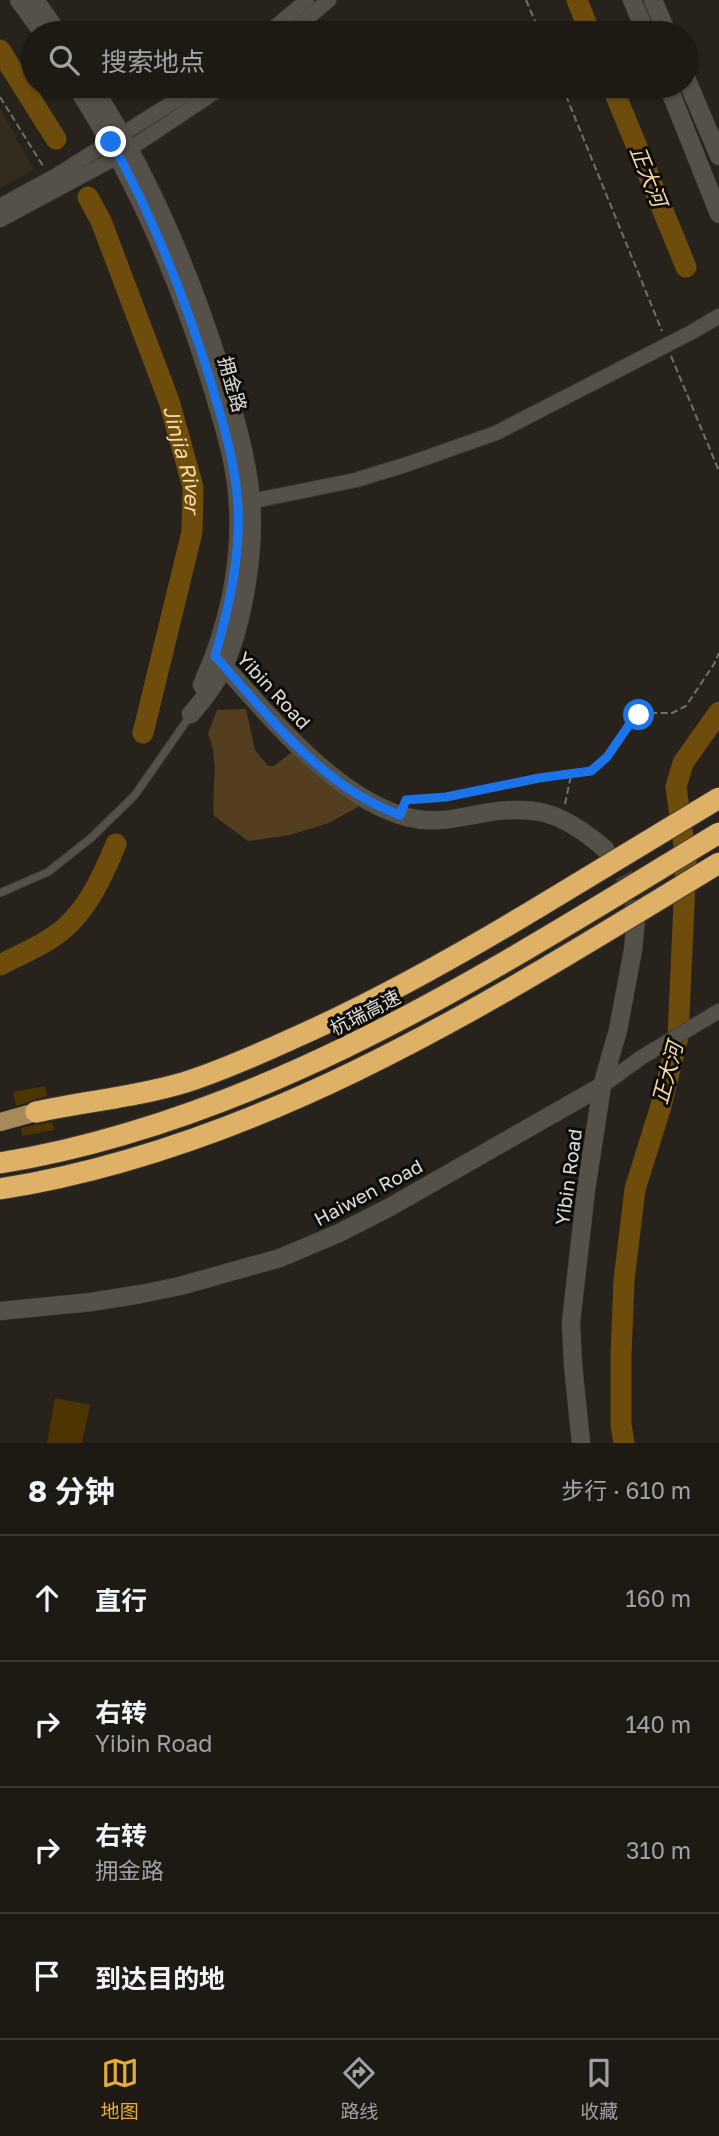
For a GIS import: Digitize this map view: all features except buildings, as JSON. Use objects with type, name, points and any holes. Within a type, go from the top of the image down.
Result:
[{"type":"highway","points":[[36,1112],[161,1089],[207,1075],[336,1019],[542,905],[719,797]]},
{"type":"highway","name":"杭瑞高速","points":[[0,1163],[66,1150],[151,1126],[217,1103],[326,1057],[487,973],[719,833]]},
{"type":"highway","points":[[0,1189],[131,1160],[226,1128],[301,1097],[382,1059],[469,1013],[719,863]]},
{"type":"main road","points":[[0,1122],[36,1112]]},
{"type":"street","points":[[19,0],[34,21]]},
{"type":"street","points":[[35,0],[50,21]]},
{"type":"street","points":[[282,21],[307,0]]},
{"type":"street","points":[[304,21],[329,0]]},
{"type":"street","points":[[632,0],[641,21]]},
{"type":"street","points":[[653,0],[662,21]]},
{"type":"street","points":[[85,98],[120,146]]},
{"type":"street","points":[[98,98],[120,146],[179,254],[208,331],[242,447],[244,502],[251,546],[246,584],[239,619],[208,694],[191,714]]},
{"type":"street","points":[[0,206],[120,146],[183,98]]},
{"type":"street","points":[[0,220],[203,98]]},
{"type":"street","points":[[673,98],[719,214]]},
{"type":"street","points":[[694,98],[719,156]]},
{"type":"street","points":[[244,502],[356,480],[496,433],[719,316]]},
{"type":"street","name":"Yibin Road","points":[[220,661],[289,739],[323,769],[381,808],[429,821],[496,811],[522,809],[544,812],[562,818],[605,849]]},
{"type":"street","name":"Yibin Road","points":[[581,1443],[571,1322],[586,1191],[602,1086],[618,1030],[636,919]]},
{"type":"street","name":"Haiwen Road","points":[[0,1311],[91,1302],[180,1286],[279,1258],[340,1233],[602,1086],[642,1057],[717,1012]]},
{"type":"lane","points":[[0,893],[48,872],[91,838],[135,795],[191,714]]},
{"type":"path","points":[[526,0],[535,21]]},
{"type":"path","points":[[0,97],[51,179]]},
{"type":"path","points":[[567,98],[719,471]]},
{"type":"path","points":[[400,815],[406,800],[446,797],[539,778],[591,771],[607,757],[639,715],[671,713],[686,706],[719,653]]},
{"type":"path","points":[[562,818],[571,775]]},
{"type":"shaded area","points":[[0,108],[34,170],[0,188]]},
{"type":"shaded area","points":[[246,709],[255,750],[268,766],[274,766],[293,751],[363,804],[329,823],[290,835],[248,841],[214,816],[214,754],[208,734],[217,710]]},
{"type":"waterway","name":"正大河","points":[[577,0],[585,21]]},
{"type":"waterway","name":"Jinjia River","points":[[0,50],[21,83]]},
{"type":"waterway","name":"Jinjia River","points":[[30,98],[56,139]]},
{"type":"waterway","name":"正大河","points":[[617,98],[686,267]]},
{"type":"waterway","name":"Jinjia River","points":[[88,197],[101,221],[169,401],[193,487],[192,532],[143,733]]},
{"type":"waterway","name":"正大河","points":[[624,1443],[621,1425],[624,1280],[635,1189],[661,1106],[678,1037],[686,860],[676,787],[683,763],[719,712]]},
{"type":"waterway","name":"Jinjia River","points":[[0,965],[47,941],[74,918],[98,883],[116,844]]},
{"type":"tunnel","points":[[608,853],[632,891],[636,919]]},
{"type":"route","points":[[111,142],[167,259],[196,335],[232,461],[238,503],[238,545],[227,616],[215,656],[289,739],[357,794],[400,815],[406,800],[446,797],[539,778],[584,774],[607,757],[639,715]]}]
